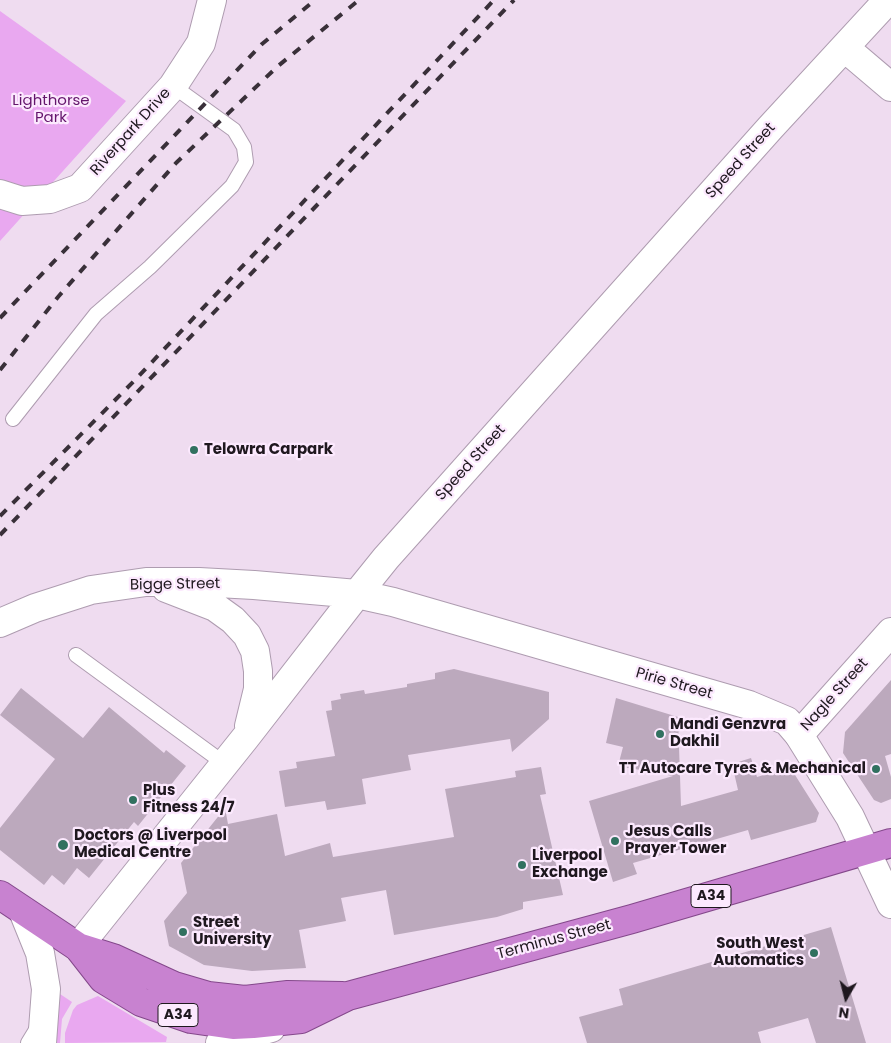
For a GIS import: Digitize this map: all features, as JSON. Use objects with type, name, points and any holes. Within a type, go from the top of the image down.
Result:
[{"type":"highway","name":"Terminus Street","points":[[301,1019],[348,996],[632,919],[879,846]]},
{"type":"highway","name":"A34","points":[[0,895],[78,947],[103,979],[141,1002],[191,1019],[233,1025],[301,1019]]},
{"type":"highway","points":[[78,947],[113,958],[174,986],[208,996],[244,1000],[288,995],[348,996]]},
{"type":"street","name":"Riverpark Drive","points":[[0,194],[22,201],[50,199],[80,188],[173,86],[201,43],[212,0]]},
{"type":"street","name":"Speed Street","points":[[78,947],[225,764],[356,594],[393,550],[770,128],[888,0]]},
{"type":"street","points":[[844,48],[891,87]]},
{"type":"street","points":[[146,582],[185,594],[215,607],[233,620],[247,635],[255,651],[258,689],[246,737]]},
{"type":"street","name":"Bigge Street","points":[[0,623],[35,608],[92,590],[146,582],[254,585],[356,594]]},
{"type":"street","name":"Pirie Street","points":[[356,594],[403,605],[749,705],[787,721],[799,735],[846,810],[879,846],[891,904]]},
{"type":"street","name":"Nagle Street","points":[[799,735],[891,632]]},
{"type":"street","points":[[23,911],[40,953],[46,988],[46,1016],[42,1043]]},
{"type":"street","name":"Terminus Street","points":[[220,1043],[301,1019]]},
{"type":"lane","points":[[13,419],[96,314],[150,267],[232,186],[246,162],[244,147],[234,130],[173,86]]},
{"type":"lane","points":[[76,654],[225,764]]},
{"type":"lane","points":[[28,1043],[46,1016]]},
{"type":"green space","name":"Lighthorse Park","points":[[0,11],[126,101],[0,241]]},
{"type":"green space","points":[[60,994],[72,1002],[62,1019],[60,1043],[52,1043],[57,997]]},
{"type":"green space","points":[[98,996],[167,1037],[166,1042],[65,1043],[65,1033],[73,1010],[77,1005]]},
{"type":"building","points":[[454,669],[549,692],[549,719],[512,752],[510,739],[408,755],[411,770],[362,779],[366,804],[327,810],[325,801],[285,807],[279,771],[297,768],[296,762],[335,756],[326,711],[332,710],[331,701],[341,699],[340,694],[364,690],[365,694],[407,687],[407,684],[435,679],[435,673]]},
{"type":"building","points":[[891,680],[891,754],[885,756],[891,777],[891,799],[881,803],[874,800],[843,753],[845,732]]},
{"type":"building","points":[[21,688],[83,738],[109,707],[164,753],[166,750],[186,766],[138,826],[134,822],[89,878],[77,868],[64,885],[52,875],[44,885],[0,850],[0,828],[55,759],[0,715]]},
{"type":"building","points":[[616,698],[678,717],[681,806],[738,790],[732,764],[751,758],[757,777],[790,767],[819,813],[816,822],[751,840],[748,830],[633,863],[637,874],[613,882],[589,801],[673,776],[618,766],[623,747],[606,743]]},
{"type":"building","points":[[541,767],[546,794],[540,795],[563,895],[523,902],[523,909],[497,917],[394,935],[386,890],[341,898],[346,921],[299,930],[306,968],[252,971],[204,965],[169,946],[164,921],[187,893],[181,863],[225,808],[228,824],[277,814],[285,856],[330,843],[333,857],[454,837],[445,789],[516,777],[515,771]]},
{"type":"building","points":[[831,927],[866,1043],[816,1043],[808,1018],[758,1032],[761,1043],[587,1043],[579,1017],[623,1005],[619,989]]},
{"type":"railway","points":[[0,318],[262,44],[315,0]]},
{"type":"railway","points":[[0,370],[58,297],[176,163],[278,66],[359,0]]},
{"type":"railway","points":[[0,516],[135,380],[494,0]]},
{"type":"railway","points":[[0,535],[514,0]]},
{"type":"place","name":"Telowra Carpark","points":[[194,450]]},
{"type":"place","name":"Mandi Genzvra Dakhil","points":[[660,734]]},
{"type":"place","name":"TT Autocare Tyres & Mechanical","points":[[876,769]]},
{"type":"place","name":"Plus Fitness 24/7","points":[[133,800]]},
{"type":"place","name":"Jesus Calls Prayer Tower","points":[[615,841]]},
{"type":"place","name":"Doctors @ Liverpool Medical Centre","points":[[63,845]]},
{"type":"place","name":"Liverpool Exchange","points":[[522,865]]},
{"type":"place","name":"Street University","points":[[183,932]]},
{"type":"place","name":"South West Automatics","points":[[814,953]]}]
